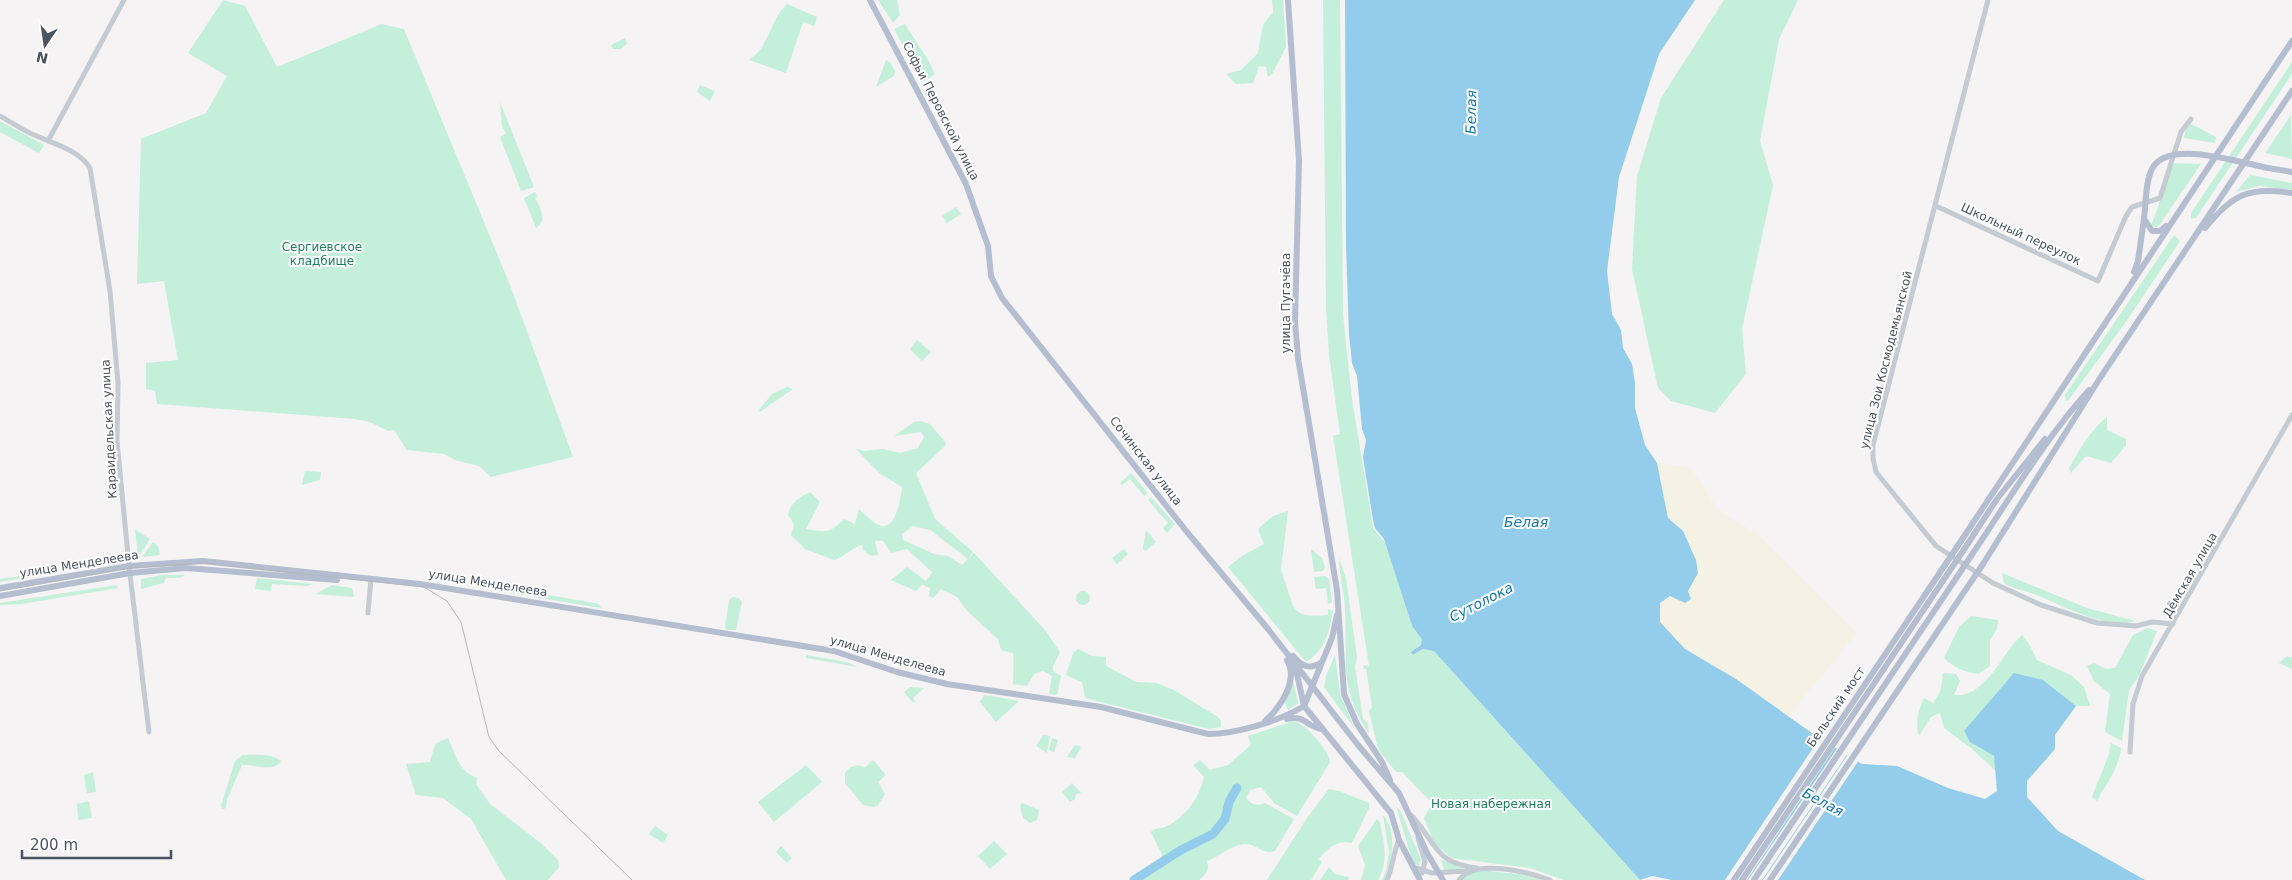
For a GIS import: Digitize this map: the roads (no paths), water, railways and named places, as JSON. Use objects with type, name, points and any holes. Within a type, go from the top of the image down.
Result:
[{"type":"main road","name":"Софьи Перовской улица","points":[[870,0],[966,184],[988,246],[990,265]]},
{"type":"main road","name":"улица Пугачёва","points":[[1288,0],[1298,161],[1295,322],[1298,358],[1338,604]]},
{"type":"main road","points":[[1960,549],[2126,289],[2292,41]]},
{"type":"main road","points":[[1770,880],[1983,564],[2100,378],[2292,91]]},
{"type":"main road","points":[[2126,289],[2137,266],[2151,170],[2164,157],[2177,153],[2194,154],[2292,172]]},
{"type":"main road","points":[[2186,250],[2217,214],[2233,199],[2245,194],[2262,191],[2292,193]]},
{"type":"main road","points":[[2144,219],[2150,230],[2160,231],[2181,208]]},
{"type":"main road","name":"Сочинская улица","points":[[990,265],[991,276],[1002,298],[1187,532],[1268,629],[1363,751],[1399,793],[1412,816],[1436,873],[1443,880]]},
{"type":"main road","points":[[1960,549],[2016,473],[2100,378]]},
{"type":"main road","points":[[1754,880],[2072,408]]},
{"type":"main road","name":"Бельский мост","points":[[1734,880],[1960,549]]},
{"type":"main road","name":"Бельский мост","points":[[1742,880],[1960,549]]},
{"type":"main road","name":"улица Менделеева","points":[[0,588],[129,566],[203,561],[463,589],[834,651],[897,672],[947,684],[1101,707],[1208,734],[1218,734],[1284,717],[1304,706]]},
{"type":"main road","name":"улица Менделеева","points":[[0,596],[130,573],[186,568],[216,569],[317,579],[371,580]]},
{"type":"main road","points":[[1304,706],[1332,638],[1338,604]]},
{"type":"main road","points":[[1338,604],[1344,694],[1351,712],[1382,762],[1391,783]]},
{"type":"main road","points":[[1268,629],[1281,640],[1303,666],[1316,666],[1323,661]]},
{"type":"main road","points":[[1264,722],[1277,711],[1283,700],[1291,667],[1274,643],[1268,629]]},
{"type":"main road","name":"Сочинская улица","points":[[1294,664],[1304,706],[1385,805],[1390,813],[1399,840],[1419,880]]},
{"type":"main road","points":[[1264,722],[1269,724],[1293,717],[1301,718],[1315,728],[1322,729]]},
{"type":"street","points":[[0,116],[48,141],[124,0]]},
{"type":"street","name":"улица Зои Космодемьянской","points":[[1988,0],[1873,445],[1872,458],[1876,472],[1936,546],[1993,583],[2041,605],[2097,623],[2136,626],[2152,622],[2173,624]]},
{"type":"street","name":"Школьный переулок","points":[[1936,206],[2098,281],[2126,216],[2132,207],[2160,198],[2181,132],[2191,119]]},
{"type":"street","name":"Караидельская улица","points":[[48,141],[82,158],[90,168],[92,175],[110,291],[118,383],[117,440],[129,566],[149,732]]},
{"type":"street","name":"Дёмская улица","points":[[2130,752],[2130,722],[2135,692],[2142,676],[2292,415]]},
{"type":"street","points":[[368,613],[371,580]]},
{"type":"street","points":[[1412,816],[1436,852],[1445,859],[1458,864],[1517,872],[1550,880]]},
{"type":"street","points":[[1418,833],[1424,862],[1419,880]]},
{"type":"street","points":[[1388,880],[1395,861],[1399,840]]},
{"type":"street","points":[[1412,866],[1421,867],[1424,862]]},
{"type":"street","points":[[1412,866],[1423,871],[1436,873]]},
{"type":"street","points":[[1458,880],[1464,874],[1480,868]]},
{"type":"street","points":[[1419,880],[1423,875],[1474,870]]},
{"type":"water","name":"Белая","points":[[1345,0],[1695,0],[1659,54],[1619,177],[1607,271],[1612,314],[1621,330],[1623,348],[1632,364],[1635,383],[1635,408],[1645,445],[1657,463],[1668,518],[1683,531],[1696,560],[1698,573],[1688,591],[1691,599],[1685,603],[1670,596],[1660,603],[1660,622],[1685,649],[1736,679],[1816,736],[1862,764],[1897,766],[1948,788],[1985,799],[1997,791],[1994,756],[1970,742],[1964,731],[2014,673],[2043,680],[2076,706],[2055,735],[2055,749],[2027,781],[2027,797],[2058,831],[2145,880],[1672,880],[1652,876],[1640,880],[1434,651],[1423,649],[1413,655],[1411,652],[1421,645],[1422,639],[1412,626],[1384,539],[1375,528],[1363,457],[1366,440],[1362,429],[1357,376],[1352,363],[1349,334],[1346,246]]},
{"type":"waterway","name":"Сутолока","points":[[1134,880],[1181,850],[1213,834],[1225,819],[1229,802],[1237,788]]},
{"type":"tram line","points":[[0,591],[129,568],[204,563],[424,587],[447,601],[461,622],[489,737],[499,751],[632,880]]},
{"type":"park label","name":"Сергиевское кладбище","points":[[322,254]]},
{"type":"park label","name":"Новая набережная","points":[[1491,804]]}]
